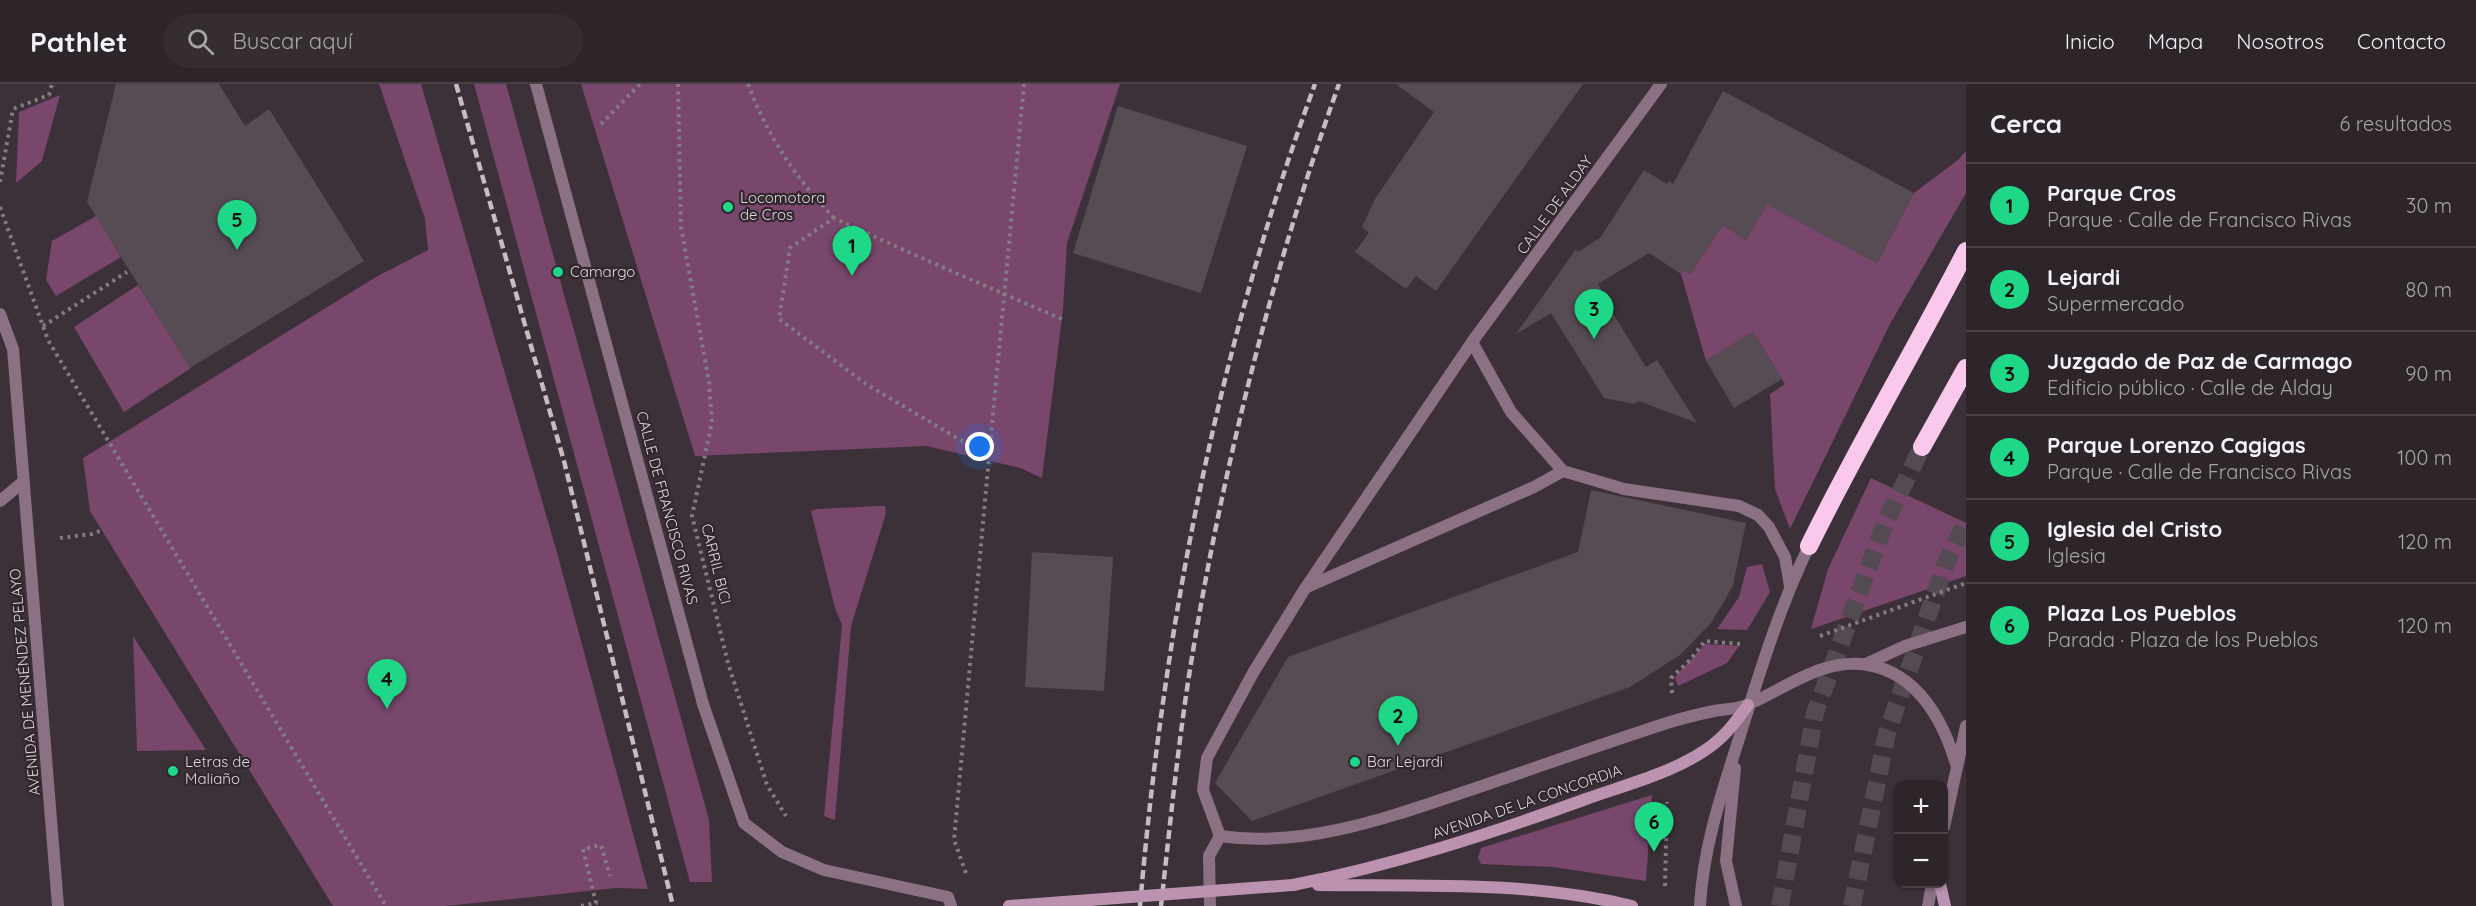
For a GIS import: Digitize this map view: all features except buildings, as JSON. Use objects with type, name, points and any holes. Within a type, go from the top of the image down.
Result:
[{"type":"highway","points":[[1809,546],[1842,479],[1921,339],[1966,251]]},
{"type":"highway","points":[[1922,447],[1966,368]]},
{"type":"street","name":"CALLE DE FRANCISCO RIVAS","points":[[536,84],[703,704],[744,823],[782,852],[848,876],[948,897],[951,906]]},
{"type":"street","name":"CALLE DE ALDAY","points":[[1220,836],[1203,790],[1207,758],[1252,673],[1305,587],[1472,342],[1661,84]]},
{"type":"street","name":"AVENIDA DE MENÉNDEZ PELAYO","points":[[0,314],[13,349],[58,906]]},
{"type":"street","points":[[1472,342],[1511,412],[1563,471],[1624,489],[1739,506],[1758,515],[1772,532],[1785,557],[1790,586]]},
{"type":"street","points":[[1305,587],[1534,487],[1563,471]]},
{"type":"street","points":[[0,501],[23,482]]},
{"type":"street","points":[[1701,906],[1702,876],[1715,814],[1748,705],[1790,586],[1809,546]]},
{"type":"street","points":[[1210,906],[1209,856],[1220,836],[1245,840],[1292,838],[1349,827],[1422,806],[1671,722],[1748,705],[1779,687],[1816,671],[1866,664],[1905,646],[1966,627]]},
{"type":"street","points":[[1866,664],[1888,670],[1910,685],[1929,704],[1948,736],[1956,764]]},
{"type":"street","name":"AVENIDA DE LA CONCORDIA","points":[[1293,885],[1390,863],[1500,830],[1669,769],[1721,739],[1748,705]]},
{"type":"street","points":[[1948,806],[1966,726]]},
{"type":"street","points":[[1736,906],[1726,861],[1738,743]]},
{"type":"street","name":"AVENIDA DE LA CONCORDIA","points":[[1009,906],[1293,885],[1520,889],[1600,898],[1632,906]]},
{"type":"street","points":[[1927,904],[1931,888]]},
{"type":"street","points":[[1941,888],[1945,906]]},
{"type":"path","points":[[0,182],[13,109],[49,95],[52,84]]},
{"type":"path","points":[[601,124],[640,84]]},
{"type":"path","name":"CARRIL BICI","points":[[678,84],[681,227],[709,382],[712,422],[692,516],[728,663],[755,748],[767,785],[790,821]]},
{"type":"path","points":[[748,84],[761,120],[807,191],[834,218],[969,281],[1062,318]]},
{"type":"path","points":[[968,879],[954,840],[1024,84]]},
{"type":"path","points":[[0,207],[48,340],[386,906]]},
{"type":"path","points":[[834,218],[790,248],[779,319],[866,384],[989,457]]},
{"type":"path","points":[[43,326],[127,272]]},
{"type":"path","points":[[60,538],[92,534],[102,530]]},
{"type":"path","points":[[1814,638],[1966,583]]},
{"type":"path","points":[[1672,693],[1671,678],[1690,660],[1704,641],[1740,644]]},
{"type":"path","points":[[1665,886],[1668,798]]},
{"type":"path","points":[[581,906],[596,903],[584,849],[601,845],[610,876]]},
{"type":"shaded area","points":[[379,84],[421,84],[558,556],[648,889],[616,888],[446,906],[333,906],[90,511],[83,458],[376,277],[428,250],[425,219]]},
{"type":"shaded area","points":[[474,84],[506,84],[709,820],[712,882],[690,882]]},
{"type":"shaded area","points":[[581,84],[1120,84],[1067,243],[1063,309],[1042,478],[1020,468],[927,446],[695,456]]},
{"type":"shaded area","points":[[60,95],[42,161],[16,183],[19,112]]},
{"type":"shaded area","points":[[1966,151],[1966,193],[1890,324],[1790,529],[1775,489],[1770,394],[1785,384],[1753,332],[1706,361],[1681,274],[1683,270],[1690,274],[1723,225],[1746,240],[1767,204],[1877,263],[1914,193],[1958,160]]},
{"type":"shaded area","points":[[96,216],[121,257],[56,296],[46,280],[52,241]]},
{"type":"shaded area","points":[[138,285],[191,368],[124,412],[74,327]]},
{"type":"shaded area","points":[[1871,478],[1966,523],[1966,576],[1811,629],[1828,569]]},
{"type":"shaded area","points":[[885,506],[886,513],[851,626],[835,820],[824,816],[842,625],[835,608],[811,511]]},
{"type":"shaded area","points":[[1762,564],[1770,592],[1747,630],[1717,629],[1739,597],[1747,567]]},
{"type":"shaded area","points":[[133,636],[206,750],[137,751]]},
{"type":"shaded area","points":[[1705,644],[1739,646],[1727,663],[1678,686],[1675,677]]},
{"type":"shaded area","points":[[1652,795],[1646,881],[1553,867],[1481,864],[1478,858],[1481,848]]},
{"type":"tunnel","points":[[1780,906],[1815,713],[1885,523],[1922,447]]},
{"type":"tunnel","points":[[1852,906],[1887,733],[1946,563],[1966,522]]},
{"type":"railway","points":[[456,84],[564,461],[673,906]]},
{"type":"railway","points":[[1140,906],[1150,801],[1164,697],[1180,592],[1200,489],[1223,386],[1250,284],[1315,84]]},
{"type":"railway","points":[[1161,906],[1186,693],[1218,516],[1271,298],[1339,84]]},
{"type":"place","name":"Locomotora de Cros","points":[[728,207]]},
{"type":"place","name":"Iglesia del Cristo","points":[[237,250]]},
{"type":"place","name":"Camargo","points":[[558,272]]},
{"type":"place","name":"Parque Cros","points":[[852,276]]},
{"type":"place","name":"Juzgado de Paz de Carmago","points":[[1594,339]]},
{"type":"place","name":"Parque Lorenzo Cagigas","points":[[387,709]]},
{"type":"place","name":"Lejardi","points":[[1398,746]]},
{"type":"place","name":"Bar Lejardi","points":[[1355,762]]},
{"type":"place","name":"Letras de Maliaño","points":[[173,771]]},
{"type":"place","name":"Plaza Los Pueblos","points":[[1654,852]]}]
